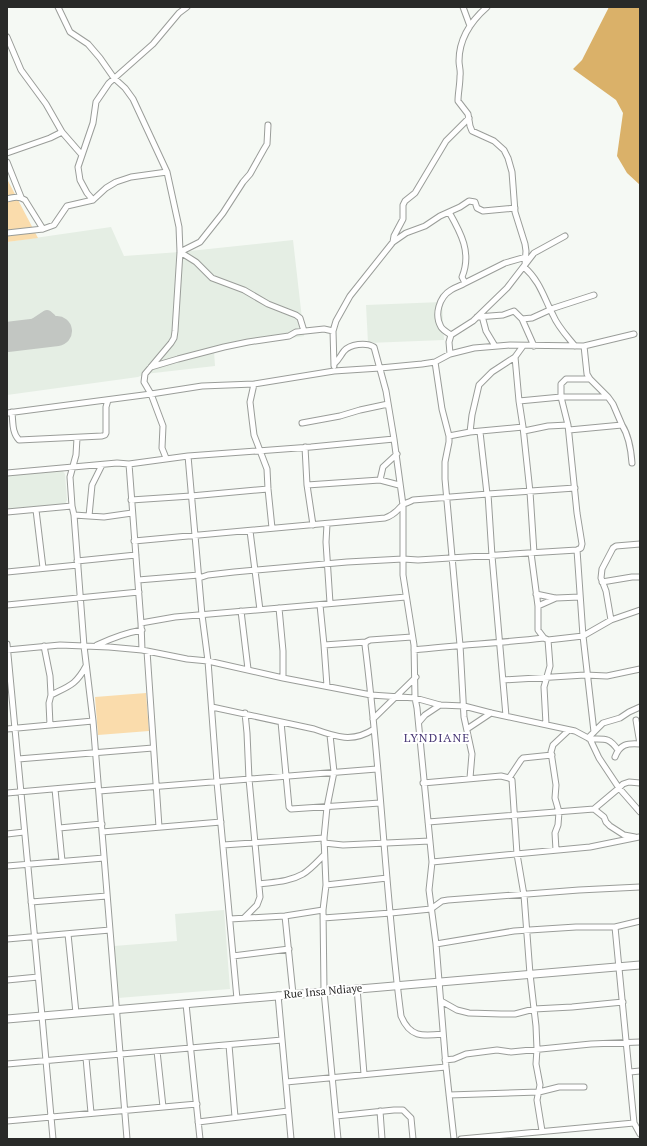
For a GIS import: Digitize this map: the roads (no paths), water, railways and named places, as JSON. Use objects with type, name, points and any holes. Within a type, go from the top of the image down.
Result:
[{"type":"main road","name":"Rue Insa Ndiaye","points":[[7,1019],[640,965]]},
{"type":"street","points":[[58,7],[70,32],[88,44],[114,78],[125,88],[133,99],[166,172],[179,227],[180,252],[174,338],[145,374],[144,382],[151,394],[163,426],[162,448],[166,458]]},
{"type":"street","points":[[93,200],[87,193],[78,173],[78,167],[93,123],[96,102],[105,87],[153,44],[179,13],[187,7]]},
{"type":"street","points":[[464,7],[470,26]]},
{"type":"street","points":[[487,7],[476,16],[460,50],[458,103],[466,111],[472,131],[494,141],[504,150],[508,158],[512,172],[516,217],[525,244],[526,257],[524,266],[540,288],[545,298],[545,302],[558,324],[575,346]]},
{"type":"street","points":[[7,37],[21,70],[46,104],[62,132],[82,156]]},
{"type":"street","points":[[393,242],[394,236],[403,219],[403,205],[405,201],[415,193],[446,141],[469,118]]},
{"type":"street","points":[[180,252],[200,242],[223,213],[243,182],[250,174],[264,149],[268,125]]},
{"type":"street","points":[[7,153],[50,138],[62,132]]},
{"type":"street","points":[[7,162],[21,197],[25,200],[43,229]]},
{"type":"street","points":[[7,234],[43,229],[54,225],[58,221],[66,206],[93,200],[106,188],[116,182],[130,177],[166,172]]},
{"type":"street","points":[[7,198],[21,197]]},
{"type":"street","points":[[334,371],[333,330],[336,321],[350,296],[393,242],[406,233],[425,226],[469,201],[475,202],[477,208],[483,211],[515,208]]},
{"type":"street","points":[[449,212],[466,247],[465,269],[462,277],[465,283]]},
{"type":"street","points":[[450,354],[449,342],[451,336],[479,316],[511,284],[537,251],[565,236]]},
{"type":"street","points":[[180,252],[196,262],[212,278],[244,290],[268,304],[296,315],[300,318],[304,331]]},
{"type":"street","points":[[451,336],[441,326],[439,320],[439,305],[450,290],[505,263],[526,257]]},
{"type":"street","points":[[522,319],[537,316],[550,309],[594,295]]},
{"type":"street","points":[[479,316],[503,314],[514,311],[522,319],[534,346]]},
{"type":"street","points":[[479,316],[495,346]]},
{"type":"street","points":[[150,368],[178,359],[248,342],[284,337],[296,332],[324,329],[333,330]]},
{"type":"street","points":[[108,400],[106,407],[106,435],[77,438],[19,440],[15,437],[10,413],[202,386],[254,384],[334,371],[435,362],[450,354],[474,348],[495,346],[584,346],[634,334]]},
{"type":"street","points":[[334,364],[338,361],[344,350],[363,344],[372,345],[374,347],[382,373],[397,454],[403,505],[403,575],[414,650],[416,678],[415,698],[432,862],[429,890],[436,944],[445,1060],[454,1139]]},
{"type":"street","points":[[470,432],[472,415],[479,385],[492,372],[515,356],[523,346]]},
{"type":"street","points":[[584,346],[587,374],[613,404],[627,435],[632,463]]},
{"type":"street","points":[[515,356],[530,492],[532,553],[538,606],[538,630],[546,639],[550,666],[544,687],[546,724]]},
{"type":"street","points":[[435,362],[442,409],[449,436],[445,462],[446,497],[453,558],[464,717],[472,754],[470,778]]},
{"type":"street","points":[[138,580],[199,577],[255,570],[347,562],[403,559],[418,560],[577,550],[581,548],[582,544],[569,427],[561,397],[560,384],[566,379],[590,379]]},
{"type":"street","points":[[254,384],[250,402],[254,436],[267,469],[272,528]]},
{"type":"street","points":[[519,401],[561,397],[608,397]]},
{"type":"street","points":[[302,423],[340,416],[388,404]]},
{"type":"street","points":[[449,436],[470,432],[548,426],[569,427],[622,425]]},
{"type":"street","points":[[480,432],[488,494],[506,716]]},
{"type":"street","points":[[77,438],[74,467],[70,477],[72,506],[74,515],[84,646],[96,753],[127,1139]]},
{"type":"street","points":[[7,473],[116,463],[128,464],[166,458],[305,448],[394,439]]},
{"type":"street","points":[[305,448],[307,485],[313,525]]},
{"type":"street","points":[[380,480],[383,467],[397,454]]},
{"type":"street","points":[[188,456],[194,536],[208,661],[217,782],[238,999]]},
{"type":"street","points":[[128,464],[160,827]]},
{"type":"street","points":[[89,516],[92,485],[102,465]]},
{"type":"street","points":[[307,485],[380,480],[400,485]]},
{"type":"street","points":[[134,541],[385,518],[392,516],[403,505],[413,500],[575,488]]},
{"type":"street","points":[[131,500],[268,489]]},
{"type":"street","points":[[7,512],[72,506]]},
{"type":"street","points":[[36,510],[43,568]]},
{"type":"street","points":[[74,515],[113,517],[132,513]]},
{"type":"street","points":[[327,524],[326,542],[330,603]]},
{"type":"street","points":[[250,531],[260,610]]},
{"type":"street","points":[[611,620],[606,590],[601,578],[602,569],[613,548],[621,545],[640,544]]},
{"type":"street","points":[[577,550],[581,588],[580,597],[583,636],[594,732]]},
{"type":"street","points":[[7,572],[136,555]]},
{"type":"street","points":[[602,582],[640,577]]},
{"type":"street","points":[[7,605],[139,592]]},
{"type":"street","points":[[536,594],[556,598],[580,597]]},
{"type":"street","points":[[141,622],[175,617],[406,597]]},
{"type":"street","points":[[538,606],[556,598]]},
{"type":"street","points":[[320,605],[327,686]]},
{"type":"street","points":[[280,608],[283,678]]},
{"type":"street","points":[[414,650],[583,636],[611,620],[640,610]]},
{"type":"street","points":[[241,611],[248,669]]},
{"type":"street","points":[[96,646],[127,632],[142,630]]},
{"type":"street","points":[[324,645],[366,642],[370,640],[412,636]]},
{"type":"street","points":[[366,642],[365,646],[371,694],[401,1016],[404,1024],[409,1030],[420,1035],[443,1034]]},
{"type":"street","points":[[7,644],[9,697],[15,728],[53,1139]]},
{"type":"street","points":[[44,646],[50,676],[50,725]]},
{"type":"street","points":[[7,650],[44,646],[96,646],[144,651],[208,661],[283,678],[371,694],[415,698],[440,705],[464,706],[546,724],[580,733],[589,739],[599,758],[620,788],[640,812]]},
{"type":"street","points":[[51,695],[80,678],[86,666]]},
{"type":"street","points":[[503,680],[607,676],[640,669]]},
{"type":"street","points":[[373,719],[416,678]]},
{"type":"street","points":[[418,722],[425,715],[440,705]]},
{"type":"street","points":[[212,707],[314,729],[343,738],[353,738],[365,735],[374,729]]},
{"type":"street","points":[[589,739],[603,723],[620,718],[640,707]]},
{"type":"street","points":[[244,918],[254,909],[260,897],[249,779],[245,713]]},
{"type":"street","points":[[467,729],[491,713]]},
{"type":"street","points":[[615,757],[618,750],[625,745],[640,744],[636,720]]},
{"type":"street","points":[[7,729],[93,721]]},
{"type":"street","points":[[281,722],[289,807],[291,809],[380,803]]},
{"type":"street","points":[[556,850],[555,833],[558,825],[559,812],[555,798],[556,785],[552,755],[553,745],[569,730]]},
{"type":"street","points":[[330,735],[334,772],[327,807],[324,841],[326,885],[323,910],[324,991],[338,1139]]},
{"type":"street","points":[[589,739],[610,740],[618,750]]},
{"type":"street","points":[[18,759],[153,748]]},
{"type":"street","points":[[509,778],[523,758],[552,755]]},
{"type":"street","points":[[99,791],[377,769]]},
{"type":"street","points":[[423,783],[501,776],[509,778],[513,784],[517,854],[524,895],[537,1049],[536,1064],[540,1085],[537,1100],[542,1131]]},
{"type":"street","points":[[428,822],[594,809],[623,784],[629,782],[640,783]]},
{"type":"street","points":[[7,793],[98,785]]},
{"type":"street","points":[[55,789],[62,861]]},
{"type":"street","points":[[594,809],[604,817],[606,823],[620,833],[640,837]]},
{"type":"street","points":[[102,832],[221,822]]},
{"type":"street","points":[[59,828],[102,824]]},
{"type":"street","points":[[7,834],[24,832]]},
{"type":"street","points":[[432,862],[590,847],[640,837]]},
{"type":"street","points":[[224,845],[324,841],[343,845],[430,841]]},
{"type":"street","points":[[259,884],[287,880],[296,877],[308,871],[324,855]]},
{"type":"street","points":[[7,866],[104,858]]},
{"type":"street","points":[[326,885],[387,878]]},
{"type":"street","points":[[324,918],[391,914],[431,909],[442,901],[448,900],[640,887]]},
{"type":"street","points":[[31,902],[107,896]]},
{"type":"street","points":[[230,919],[285,916],[323,910]]},
{"type":"street","points":[[285,916],[292,994]]},
{"type":"street","points":[[436,944],[526,930],[576,927],[615,927],[640,921]]},
{"type":"street","points":[[615,927],[634,1123],[640,1134]]},
{"type":"street","points":[[7,939],[110,930]]},
{"type":"street","points":[[68,934],[76,1013]]},
{"type":"street","points":[[233,956],[289,949]]},
{"type":"street","points":[[7,980],[38,977]]},
{"type":"street","points":[[357,988],[364,1074]]},
{"type":"street","points":[[278,995],[291,1139]]},
{"type":"street","points":[[441,1001],[457,1010],[469,1013],[515,1014],[534,1009],[623,1002]]},
{"type":"street","points":[[186,1004],[200,1139]]},
{"type":"street","points":[[7,1064],[282,1040]]},
{"type":"street","points":[[445,1060],[454,1059],[466,1054],[497,1050],[511,1052],[591,1044],[640,1042]]},
{"type":"street","points":[[229,1045],[235,1117]]},
{"type":"street","points":[[157,1051],[163,1107]]},
{"type":"street","points":[[86,1058],[91,1113]]},
{"type":"street","points":[[286,1082],[446,1067]]},
{"type":"street","points":[[630,1072],[640,1071]]},
{"type":"street","points":[[450,1095],[539,1092],[559,1087],[584,1088]]},
{"type":"street","points":[[7,1121],[197,1104]]},
{"type":"street","points":[[336,1116],[403,1110],[411,1118],[413,1139]]},
{"type":"street","points":[[198,1122],[288,1111]]},
{"type":"street","points":[[380,1111],[382,1139]]},
{"type":"street","points":[[461,1139],[634,1123]]},
{"type":"district","name":"LYNDIANE","points":[[437,737]]}]
